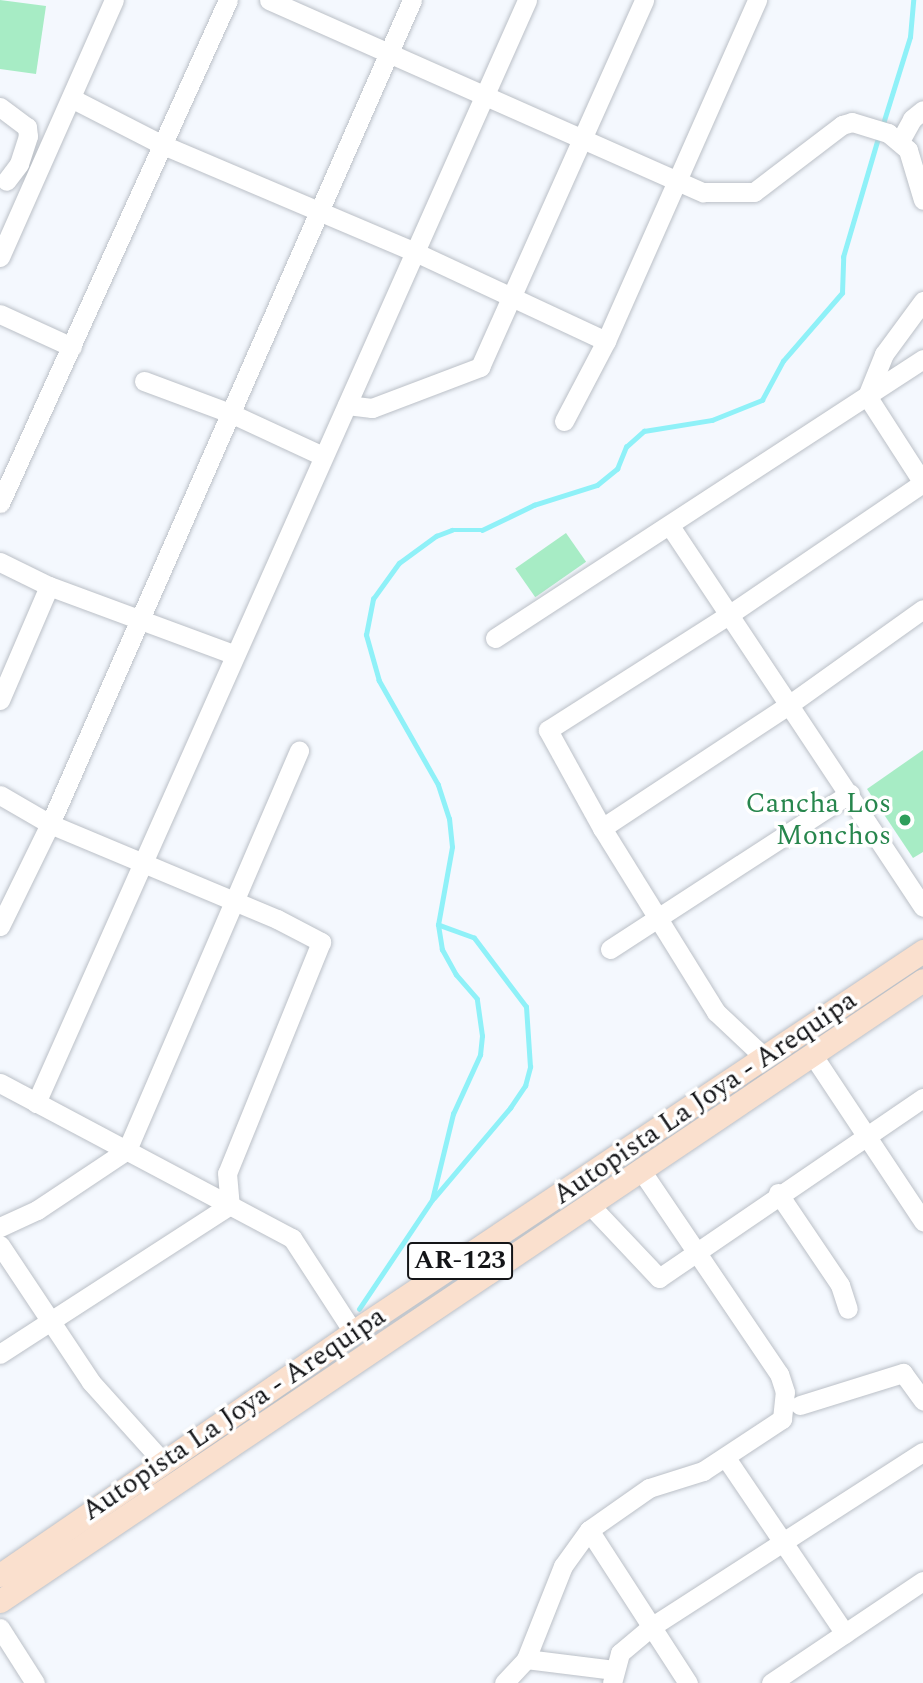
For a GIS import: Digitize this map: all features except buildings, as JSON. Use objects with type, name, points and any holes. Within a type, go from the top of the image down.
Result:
[{"type":"main road","name":"Autopista La Joya - Arequipa","points":[[0,1575],[353,1332],[923,951]]},
{"type":"main road","name":"Autopista La Joya - Arequipa","points":[[0,1601],[923,980]]},
{"type":"street","points":[[0,257],[114,0]]},
{"type":"street","points":[[0,503],[228,0]]},
{"type":"street","points":[[268,0],[304,7],[390,51],[586,137],[676,183],[703,192],[754,192],[842,125],[852,122],[900,141],[915,165],[923,200]]},
{"type":"street","points":[[0,926],[50,824],[412,0]]},
{"type":"street","points":[[36,1103],[139,863],[527,0]]},
{"type":"street","points":[[347,405],[372,408],[480,367],[586,137],[644,0]]},
{"type":"street","points":[[564,421],[606,341],[757,0]]},
{"type":"street","points":[[71,98],[163,145],[414,251],[606,341]]},
{"type":"street","points":[[0,107],[27,127],[28,136],[19,164],[6,181]]},
{"type":"street","points":[[900,141],[912,119],[923,110]]},
{"type":"street","points":[[867,396],[884,354],[923,301]]},
{"type":"street","points":[[0,314],[72,347]]},
{"type":"street","points":[[495,638],[923,359]]},
{"type":"street","points":[[144,381],[230,413],[323,456]]},
{"type":"street","points":[[765,1058],[716,1012],[602,828],[548,730],[730,614],[923,483],[867,396]]},
{"type":"street","points":[[670,526],[850,793],[923,907]]},
{"type":"street","points":[[0,562],[49,586],[139,617],[233,654]]},
{"type":"street","points":[[0,700],[49,586]]},
{"type":"street","points":[[602,828],[790,704],[923,609]]},
{"type":"street","points":[[0,1227],[37,1210],[127,1150],[299,750]]},
{"type":"street","points":[[610,949],[850,793]]},
{"type":"street","points":[[0,795],[50,824],[321,942],[227,1173],[230,1205]]},
{"type":"street","points":[[812,1054],[923,1221]]},
{"type":"street","points":[[0,1083],[292,1238],[353,1332]]},
{"type":"street","points":[[589,1204],[659,1278],[778,1193],[923,1098]]},
{"type":"street","points":[[504,1683],[526,1659],[563,1566],[589,1530],[649,1488],[726,1458],[776,1427],[782,1419],[785,1392],[779,1374],[640,1169]]},
{"type":"street","points":[[778,1193],[839,1286],[848,1309]]},
{"type":"street","points":[[0,1354],[49,1319],[230,1205]]},
{"type":"street","points":[[0,1245],[92,1382],[163,1462]]},
{"type":"street","points":[[800,1405],[903,1373],[923,1401]]},
{"type":"street","points":[[526,1659],[613,1676],[620,1653],[651,1628],[923,1452]]},
{"type":"street","points":[[726,1458],[785,1541],[845,1634]]},
{"type":"street","points":[[589,1530],[688,1683]]},
{"type":"street","points":[[771,1683],[923,1581]]},
{"type":"street","points":[[0,1628],[35,1683]]},
{"type":"green space","points":[[0,0],[46,6],[36,74],[0,69]]},
{"type":"green space","points":[[566,533],[586,562],[535,597],[515,569]]},
{"type":"green space","name":"Cancha Los Monchos","points":[[923,750],[923,852],[913,858],[867,789]]},
{"type":"waterway","points":[[882,127],[910,37],[913,0]]},
{"type":"waterway","points":[[359,1309],[432,1200],[453,1114],[480,1055],[482,1036],[477,999],[456,975],[442,950],[438,925],[452,847],[449,819],[438,785],[379,681],[366,635],[373,599],[399,563],[436,536],[452,530],[482,530],[534,505],[597,485],[617,469],[626,447],[644,431],[712,420],[762,400],[783,361],[842,293],[843,257],[879,135]]},
{"type":"waterway","points":[[434,1198],[510,1108],[525,1086],[530,1067],[526,1007],[474,938],[438,925]]},
{"type":"place","name":"Cancha Los Monchos","points":[[905,820]]}]
